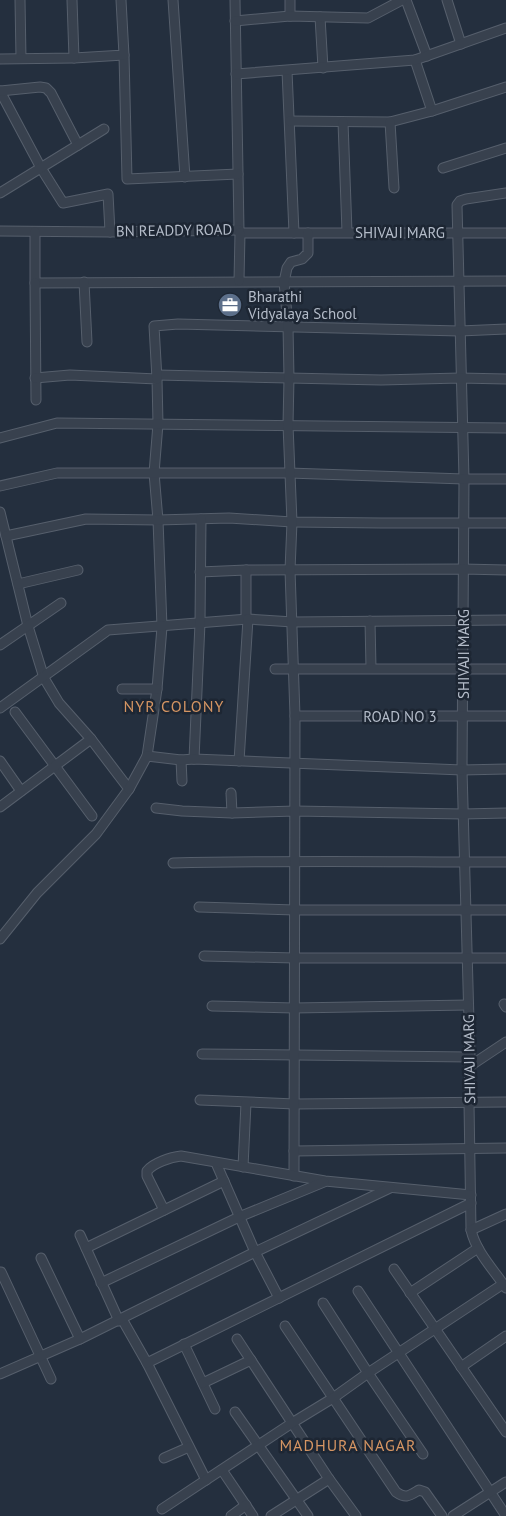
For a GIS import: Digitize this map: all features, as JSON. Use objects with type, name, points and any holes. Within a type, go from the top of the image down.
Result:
[{"type":"street","points":[[20,0],[21,58]]},
{"type":"street","points":[[72,0],[74,58]]},
{"type":"street","points":[[120,0],[124,55],[128,179],[238,174]]},
{"type":"street","points":[[173,0],[185,177]]},
{"type":"street","name":"BN READDY ROAD","points":[[0,231],[240,232],[235,0]]},
{"type":"street","points":[[290,0],[290,16]]},
{"type":"street","points":[[381,11],[386,0]]},
{"type":"street","points":[[235,21],[290,16],[368,18],[402,0]]},
{"type":"street","points":[[406,0],[427,56]]},
{"type":"street","points":[[447,0],[461,44]]},
{"type":"street","points":[[320,17],[323,68]]},
{"type":"street","points":[[236,74],[415,60],[506,28]]},
{"type":"street","points":[[0,59],[124,55]]},
{"type":"street","points":[[415,60],[432,111]]},
{"type":"street","points":[[287,71],[294,233]]},
{"type":"street","points":[[290,121],[390,122],[432,111],[506,87]]},
{"type":"street","points":[[78,145],[51,93],[46,88],[0,91],[41,168],[63,203],[108,194],[110,232]]},
{"type":"street","points":[[343,122],[348,232]]},
{"type":"street","points":[[390,122],[394,188]]},
{"type":"street","points":[[0,192],[104,129]]},
{"type":"street","points":[[443,168],[506,148]]},
{"type":"street","points":[[506,193],[466,199],[460,201],[457,205],[458,232],[506,233]]},
{"type":"street","points":[[35,232],[36,400]]},
{"type":"street","points":[[239,281],[240,232]]},
{"type":"street","name":"SHIVAJI MARG","points":[[240,232],[458,232],[460,378],[464,479],[462,770],[468,958],[471,1230],[478,1248],[504,1281]]},
{"type":"street","points":[[294,1176],[295,716],[290,570],[292,522],[288,425],[288,326],[284,282],[287,268],[292,262],[302,259],[308,253],[308,233]]},
{"type":"street","points":[[35,283],[506,281]]},
{"type":"street","points":[[84,282],[87,342]]},
{"type":"street","points":[[0,939],[37,893],[96,834],[129,789],[147,756],[157,688],[162,627],[158,520],[154,473],[158,424],[154,326],[178,324],[460,331],[506,330]]},
{"type":"street","points":[[36,378],[70,375],[381,380],[506,379]]},
{"type":"street","points":[[0,438],[57,423],[506,428]]},
{"type":"street","points":[[0,486],[57,473],[290,473],[506,479]]},
{"type":"street","points":[[0,512],[28,626],[44,678],[59,703],[91,739],[129,789]]},
{"type":"street","points":[[6,536],[86,519],[158,520],[229,518],[292,522],[381,524],[506,522]]},
{"type":"street","points":[[194,759],[200,623],[201,519]]},
{"type":"street","points":[[18,584],[78,570]]},
{"type":"street","points":[[200,572],[246,570],[506,570]]},
{"type":"street","points":[[239,761],[247,619],[246,570]]},
{"type":"street","points":[[0,645],[61,603]]},
{"type":"street","points":[[0,708],[108,630],[247,619],[293,622],[506,620]]},
{"type":"street","points":[[370,621],[371,668]]},
{"type":"street","points":[[275,669],[506,669]]},
{"type":"street","points":[[122,689],[157,688]]},
{"type":"street","points":[[15,712],[92,816]]},
{"type":"street","name":"ROAD NO 3","points":[[295,716],[506,716]]},
{"type":"street","points":[[0,807],[91,739]]},
{"type":"street","points":[[147,756],[181,760],[462,770],[506,769]]},
{"type":"street","points":[[181,760],[182,781]]},
{"type":"street","points":[[0,762],[21,791]]},
{"type":"street","points":[[231,794],[232,812]]},
{"type":"street","points":[[156,808],[182,811],[232,812],[506,813]]},
{"type":"street","points":[[173,863],[258,861],[506,862]]},
{"type":"street","points":[[199,907],[295,910],[506,910]]},
{"type":"street","points":[[204,956],[506,958]]},
{"type":"street","points":[[212,1006],[294,1008],[468,1005]]},
{"type":"street","points":[[202,1054],[294,1054],[470,1062],[506,1042]]},
{"type":"street","points":[[200,1100],[295,1104],[506,1102]]},
{"type":"street","points":[[243,1167],[246,1103]]},
{"type":"street","points":[[294,1151],[506,1148]]},
{"type":"street","points":[[164,1210],[147,1176],[147,1171],[150,1167],[175,1156],[325,1181],[471,1199]]},
{"type":"street","points":[[216,1163],[255,1252],[278,1298]]},
{"type":"street","points":[[86,1248],[224,1181]]},
{"type":"street","points":[[101,1282],[239,1217],[325,1181]]},
{"type":"street","points":[[0,1374],[80,1340],[255,1252],[390,1188]]},
{"type":"street","points":[[147,1363],[471,1199]]},
{"type":"street","points":[[471,1230],[506,1214]]},
{"type":"street","points":[[80,1235],[120,1320],[147,1363],[206,1480]]},
{"type":"street","points":[[410,1293],[478,1248]]},
{"type":"street","points":[[41,1258],[80,1340]]},
{"type":"street","points":[[394,1269],[506,1432]]},
{"type":"street","points":[[1,1272],[51,1380]]},
{"type":"street","points":[[162,1509],[333,1398],[504,1281]]},
{"type":"street","points":[[358,1291],[506,1516]]},
{"type":"street","points":[[323,1303],[423,1454]]},
{"type":"street","points":[[285,1326],[396,1492],[402,1496],[408,1496],[419,1490],[425,1492],[442,1516]]},
{"type":"street","points":[[461,1368],[506,1336]]},
{"type":"street","points":[[237,1339],[329,1479],[356,1516]]},
{"type":"street","points":[[184,1344],[216,1409]]},
{"type":"street","points":[[203,1383],[251,1360]]},
{"type":"street","points":[[236,1412],[308,1516]]},
{"type":"street","points":[[164,1458],[189,1447]]},
{"type":"street","points":[[222,1470],[253,1516]]},
{"type":"street","points":[[271,1516],[329,1479]]},
{"type":"street","points":[[453,1516],[506,1482]]},
{"type":"street","points":[[231,1516],[246,1505]]},
{"type":"place","name":"Bharathi Vidyalaya School","points":[[230,305]]},
{"type":"district","name":"NYR COLONY","points":[[174,706]]},
{"type":"district","name":"MADHURA NAGAR","points":[[348,1445]]}]
